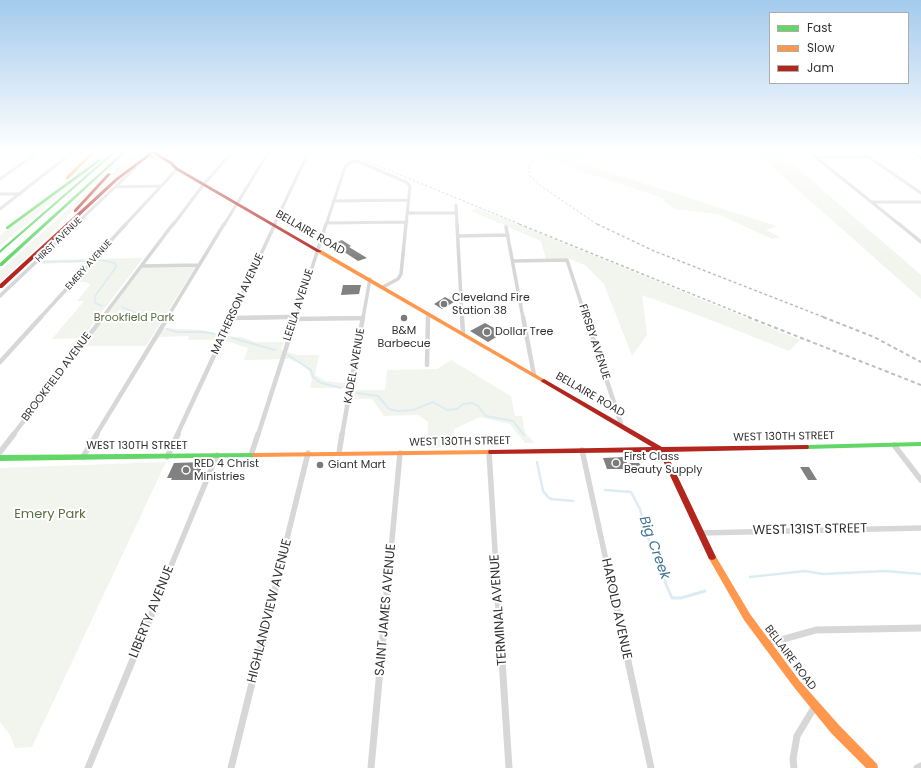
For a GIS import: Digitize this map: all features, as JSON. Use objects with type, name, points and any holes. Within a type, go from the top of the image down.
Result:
[{"type":"main road","points":[[0,233],[56,187]]},
{"type":"main road","points":[[6,228],[62,187]]},
{"type":"main road","points":[[0,252],[75,187]]},
{"type":"main road","points":[[0,264],[86,187]]},
{"type":"main road","points":[[45,244],[98,187]]},
{"type":"main road","points":[[0,285],[107,187]]},
{"type":"main road","name":"BELLAIRE ROAD","points":[[209,187],[620,424],[662,450],[700,533],[730,590],[766,644],[815,706],[873,768]]},
{"type":"main road","name":"WEST 130TH STREET","points":[[0,458],[83,456],[167,457],[308,453],[662,450],[921,444]]},
{"type":"street","points":[[0,209],[29,187]]},
{"type":"street","points":[[115,187],[122,187]]},
{"type":"street","name":"HIRST AVENUE","points":[[0,296],[115,187]]},
{"type":"street","name":"EMERY AVENUE","points":[[0,362],[160,187]]},
{"type":"street","name":"BROOKFIELD AVENUE","points":[[0,452],[202,187]]},
{"type":"street","points":[[83,456],[248,187]]},
{"type":"street","name":"MATHERSON AVENUE","points":[[167,457],[293,187]]},
{"type":"street","name":"LEEILA AVENUE","points":[[251,454],[338,187]]},
{"type":"street","name":"LEEILA AVENUE","points":[[409,200],[410,187]]},
{"type":"street","points":[[853,187],[921,242]]},
{"type":"street","points":[[912,187],[921,193]]},
{"type":"street","points":[[0,194],[20,194]]},
{"type":"street","points":[[333,201],[409,200],[401,274],[398,278],[383,287]]},
{"type":"street","points":[[872,202],[921,202]]},
{"type":"street","points":[[456,205],[463,333]]},
{"type":"street","points":[[407,213],[457,213]]},
{"type":"street","points":[[327,223],[406,222]]},
{"type":"street","points":[[506,227],[534,375]]},
{"type":"street","points":[[458,236],[508,235]]},
{"type":"street","name":"FIRSBY AVENUE","points":[[513,261],[567,260],[620,424]]},
{"type":"street","points":[[142,266],[199,265]]},
{"type":"street","name":"KADEL AVENUE","points":[[339,453],[370,279]]},
{"type":"street","points":[[427,365],[428,314]]},
{"type":"street","points":[[232,318],[363,318]]},
{"type":"street","points":[[894,445],[921,480]]},
{"type":"street","name":"HAROLD AVENUE","points":[[582,450],[651,768]]},
{"type":"street","name":"TERMINAL AVENUE","points":[[489,452],[509,768]]},
{"type":"street","name":"HIGHLANDVIEW AVENUE","points":[[231,768],[308,453]]},
{"type":"street","name":"SAINT JAMES AVENUE","points":[[371,768],[400,453]]},
{"type":"street","name":"LIBERTY AVENUE","points":[[88,768],[217,455]]},
{"type":"street","name":"WEST 131ST STREET","points":[[700,533],[921,528]]},
{"type":"street","points":[[766,644],[816,630],[921,628]]},
{"type":"street","points":[[794,768],[792,759],[797,736],[815,706]]},
{"type":"street","points":[[917,768],[921,766]]},
{"type":"green space","points":[[65,187],[69,187],[0,246],[0,235]]},
{"type":"green space","points":[[93,187],[95,187],[44,241],[0,282],[0,271]]},
{"type":"green space","points":[[100,187],[105,187],[78,211]]},
{"type":"green space","points":[[629,187],[655,187],[776,226],[766,230],[780,237],[772,239],[718,214],[675,209],[663,201],[666,199]]},
{"type":"green space","points":[[794,187],[819,187],[921,275],[921,299]]},
{"type":"green space","points":[[478,208],[800,340],[789,351],[642,295],[647,335],[632,356],[604,284],[585,265],[567,258],[546,259],[541,241],[471,211]]},
{"type":"green space","points":[[143,258],[82,338],[52,339],[84,301],[77,301],[90,285],[86,282],[75,282],[93,262],[36,264],[41,260]]},
{"type":"green space","name":"Brookfield Park","points":[[196,266],[146,346],[83,346],[142,267]]},
{"type":"green space","points":[[163,328],[202,330],[234,337],[242,337],[255,342],[284,342],[281,350],[297,355],[319,355],[315,375],[326,381],[350,384],[349,388],[310,388],[312,379],[309,371],[301,364],[289,359],[244,360],[248,348],[223,340],[188,340],[189,336],[158,337]]},
{"type":"green space","points":[[451,360],[511,396],[515,416],[522,416],[525,432],[534,443],[525,443],[510,424],[480,417],[454,429],[455,447],[427,448],[428,422],[418,415],[384,416],[372,399],[350,399],[352,390],[385,390],[387,370],[437,369]]},
{"type":"green space","name":"Emery Park","points":[[166,462],[32,747],[15,748],[10,735],[0,722],[0,468]]},
{"type":"building","points":[[342,240],[351,246],[349,247],[367,258],[358,261],[332,244]]},
{"type":"building","points":[[343,285],[361,285],[359,294],[341,295]]},
{"type":"building","name":"Cleveland Fire Station 38","points":[[445,297],[454,302],[442,309],[434,304]]},
{"type":"building","name":"Dollar Tree","points":[[485,323],[503,333],[488,342],[470,331]]},
{"type":"building","points":[[625,457],[627,463],[639,463],[643,468],[651,468],[652,474],[632,474],[630,469],[607,469],[603,458]]},
{"type":"building","name":"RED 4 Christ Ministries","points":[[204,462],[197,480],[171,480],[172,478],[167,478],[174,463]]},
{"type":"building","points":[[800,467],[809,467],[817,480],[808,480]]},
{"type":"waterway","points":[[100,260],[115,263],[116,267],[95,296],[95,303],[102,306]]},
{"type":"waterway","points":[[44,262],[86,261]]},
{"type":"waterway","points":[[122,307],[148,318]]},
{"type":"waterway","points":[[145,317],[152,320]]},
{"type":"waterway","points":[[167,329],[177,332],[203,332],[214,334]]},
{"type":"waterway","points":[[232,338],[275,350]]},
{"type":"waterway","points":[[288,355],[311,370],[313,377],[321,383],[341,388]]},
{"type":"waterway","points":[[357,393],[378,396],[389,409],[398,411],[413,410],[433,402],[447,410],[457,409],[463,404],[472,403],[478,406],[486,416],[513,421],[524,435]]},
{"type":"waterway","points":[[537,462],[543,491],[548,497],[551,499],[573,501]]},
{"type":"waterway","name":"Big Creek","points":[[605,490],[631,492],[640,509],[647,535],[666,583]]},
{"type":"waterway","points":[[750,577],[805,571],[823,574],[885,571],[921,574]]},
{"type":"waterway","name":"Big Creek","points":[[665,582],[672,598],[681,598],[705,591]]},
{"type":"railway","points":[[429,187],[522,225]]},
{"type":"railway","points":[[542,187],[598,225]]},
{"type":"railway","points":[[519,224],[751,318]]},
{"type":"railway","points":[[597,224],[654,251],[826,318]]},
{"type":"railway","points":[[748,317],[921,385]]},
{"type":"railway","points":[[823,317],[874,337],[921,362]]},
{"type":"traffic: fast","points":[[7,228],[63,187]]},
{"type":"traffic: fast","points":[[0,252],[75,187]]},
{"type":"traffic: fast","points":[[0,265],[86,187]]},
{"type":"traffic: fast","points":[[806,447],[921,444]]},
{"type":"traffic: fast","points":[[0,458],[255,455]]},
{"type":"traffic: slow","points":[[319,251],[544,381]]},
{"type":"traffic: slow","points":[[255,455],[491,452]]},
{"type":"traffic: slow","points":[[712,557],[747,617],[796,683],[835,729],[873,768]]},
{"type":"traffic: jam","points":[[75,211],[97,187]]},
{"type":"traffic: jam","points":[[0,287],[109,187]]},
{"type":"traffic: jam","points":[[208,187],[319,251]]},
{"type":"traffic: jam","points":[[544,381],[662,450],[712,557]]},
{"type":"traffic: jam","points":[[491,452],[806,447]]},
{"type":"place","name":"Cleveland Fire Station 38","points":[[444,304]]},
{"type":"place","name":"B&M Barbecue","points":[[404,318]]},
{"type":"place","name":"Dollar Tree","points":[[487,332]]},
{"type":"place","name":"First Class Beauty Supply","points":[[616,463]]},
{"type":"place","name":"Giant Mart","points":[[320,465]]},
{"type":"place","name":"RED 4 Christ Ministries","points":[[186,470]]}]
